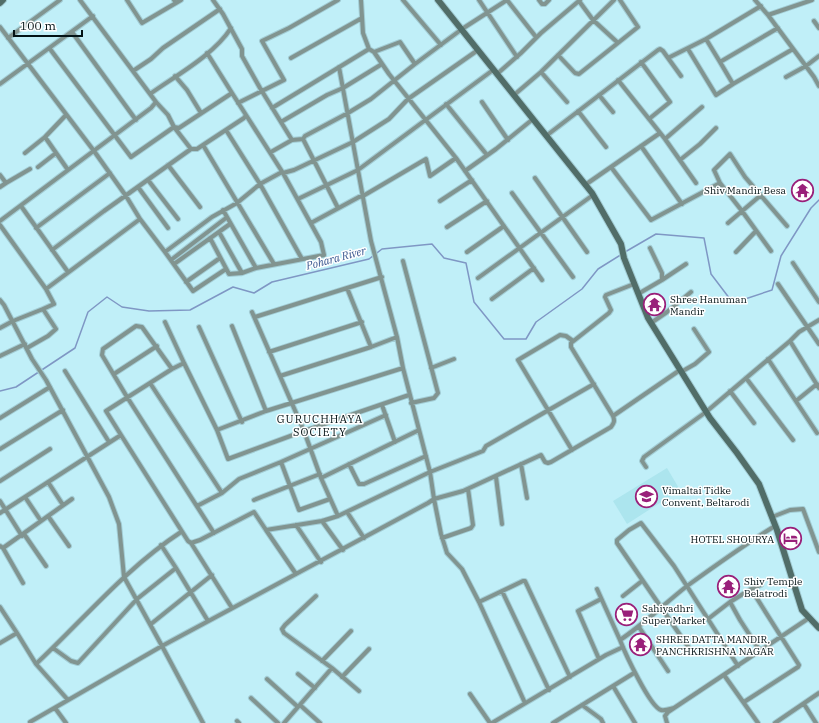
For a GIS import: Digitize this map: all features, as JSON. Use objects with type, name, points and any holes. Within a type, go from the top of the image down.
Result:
[{"type":"street","points":[[0,3],[3,0]]},
{"type":"street","points":[[8,38],[60,0]]},
{"type":"street","points":[[80,0],[133,72],[168,115],[174,127],[191,149]]},
{"type":"street","points":[[127,0],[142,23],[175,2],[181,0]]},
{"type":"street","points":[[213,0],[220,9],[242,49],[242,56],[292,140]]},
{"type":"street","points":[[238,103],[284,80],[262,41],[289,28],[338,0]]},
{"type":"street","points":[[361,0],[363,33],[369,49],[374,52],[408,99],[465,170],[542,280]]},
{"type":"street","points":[[403,0],[441,45]]},
{"type":"street","points":[[438,0],[593,195],[621,244],[624,258],[651,323],[706,412],[759,484],[776,526],[802,610],[819,628]]},
{"type":"street","points":[[479,0],[517,57]]},
{"type":"street","points":[[270,152],[292,140],[303,138],[348,113],[371,98],[462,29],[507,0],[536,37]]},
{"type":"street","points":[[539,0],[542,4],[545,4],[550,0]]},
{"type":"street","points":[[514,95],[558,56],[614,0]]},
{"type":"street","points":[[558,56],[575,73],[578,74],[638,27],[620,0]]},
{"type":"street","points":[[755,0],[778,28],[819,86]]},
{"type":"street","points":[[768,15],[812,0]]},
{"type":"street","points":[[298,199],[326,184],[358,170],[446,104],[517,57],[536,37],[580,1],[593,20],[617,42]]},
{"type":"street","points":[[668,58],[706,39],[760,6]]},
{"type":"street","points":[[133,72],[163,48],[220,9]]},
{"type":"street","points":[[0,84],[50,49],[93,16]]},
{"type":"street","points":[[291,58],[362,18]]},
{"type":"street","points":[[814,22],[819,28]]},
{"type":"street","points":[[0,27],[94,151],[126,196],[140,219],[193,291],[226,269]]},
{"type":"street","points":[[150,94],[207,53],[224,38],[231,28]]},
{"type":"street","points":[[720,62],[778,28]]},
{"type":"street","points":[[72,32],[136,120]]},
{"type":"street","points":[[706,39],[733,84]]},
{"type":"street","points":[[374,52],[400,42],[415,64]]},
{"type":"street","points":[[50,49],[131,157],[174,127],[179,128],[232,94]]},
{"type":"street","points":[[272,108],[369,49]]},
{"type":"street","points":[[546,136],[660,49],[681,76]]},
{"type":"street","points":[[688,49],[716,95],[793,49]]},
{"type":"street","points":[[165,252],[223,210],[237,203],[260,184],[282,172],[294,170],[353,142],[389,119],[408,99],[478,50]]},
{"type":"street","points":[[207,53],[298,199],[321,242],[324,255],[274,264],[242,273],[229,274],[210,238]]},
{"type":"street","points":[[786,77],[806,66],[819,56]]},
{"type":"street","points":[[641,62],[670,102],[649,119]]},
{"type":"street","points":[[281,122],[327,94],[343,88],[382,64]]},
{"type":"street","points":[[339,67],[371,241],[377,265],[382,277],[397,337],[409,395],[430,472],[442,538],[447,553],[462,569],[479,602],[525,703]]},
{"type":"street","points":[[541,72],[567,102]]},
{"type":"street","points":[[174,76],[187,90],[201,113]]},
{"type":"street","points":[[618,80],[665,139],[696,183]]},
{"type":"street","points":[[599,95],[613,112]]},
{"type":"street","points":[[0,221],[136,120],[156,102]]},
{"type":"street","points":[[482,102],[508,140]]},
{"type":"street","points":[[446,104],[487,155]]},
{"type":"street","points":[[665,139],[702,107]]},
{"type":"street","points":[[578,111],[606,147]]},
{"type":"street","points":[[25,153],[45,137],[66,115]]},
{"type":"street","points":[[52,250],[191,149],[197,149],[244,118],[246,115]]},
{"type":"street","points":[[465,170],[508,140],[533,119]]},
{"type":"street","points":[[680,160],[700,144],[716,128]]},
{"type":"street","points":[[226,130],[260,184],[302,259]]},
{"type":"street","points":[[585,185],[660,133]]},
{"type":"street","points":[[45,137],[68,170]]},
{"type":"street","points":[[303,138],[338,208]]},
{"type":"street","points":[[203,145],[274,264]]},
{"type":"street","points":[[641,146],[682,204]]},
{"type":"street","points":[[38,167],[56,153]]},
{"type":"street","points":[[771,252],[720,183],[714,170],[730,154],[745,177],[787,226]]},
{"type":"street","points":[[311,223],[363,196],[426,160],[430,176],[456,158]]},
{"type":"street","points":[[168,166],[200,207]]},
{"type":"street","points":[[611,167],[651,220],[720,183]]},
{"type":"street","points":[[0,187],[30,169]]},
{"type":"street","points":[[36,228],[110,173]]},
{"type":"street","points":[[0,175],[6,184]]},
{"type":"street","points":[[535,178],[587,252]]},
{"type":"street","points":[[148,180],[178,219]]},
{"type":"street","points":[[440,201],[472,180]]},
{"type":"street","points":[[138,187],[168,228]]},
{"type":"street","points":[[512,193],[573,277]]},
{"type":"street","points":[[478,278],[593,195]]},
{"type":"street","points":[[728,223],[761,195]]},
{"type":"street","points":[[447,227],[486,201]]},
{"type":"street","points":[[21,206],[68,272]]},
{"type":"street","points":[[223,210],[226,218],[256,268]]},
{"type":"street","points":[[171,260],[226,218]]},
{"type":"street","points":[[46,289],[140,219]]},
{"type":"street","points":[[174,264],[230,224]]},
{"type":"street","points":[[0,225],[46,289],[54,304],[0,328]]},
{"type":"street","points":[[467,252],[504,226]]},
{"type":"street","points":[[736,252],[756,231]]},
{"type":"street","points":[[219,232],[242,273]]},
{"type":"street","points":[[650,248],[662,273],[662,280]]},
{"type":"street","points":[[186,282],[220,258]]},
{"type":"street","points":[[403,261],[438,393],[434,398],[412,403]]},
{"type":"street","points":[[793,263],[819,302]]},
{"type":"street","points":[[638,294],[686,264]]},
{"type":"street","points":[[492,299],[534,268]]},
{"type":"street","points":[[255,317],[382,277]]},
{"type":"street","points":[[30,723],[162,646],[321,562],[434,499],[468,489],[542,455],[545,462],[548,463],[611,427],[615,419],[571,346],[571,343],[609,313],[611,310],[605,297],[606,295],[634,284]]},
{"type":"street","points":[[778,284],[819,344]]},
{"type":"street","points":[[347,288],[371,347]]},
{"type":"street","points":[[651,323],[691,292]]},
{"type":"street","points":[[0,300],[4,304],[32,359],[50,387],[109,497],[119,524],[124,577],[151,624],[203,723]]},
{"type":"street","points":[[0,356],[48,336],[56,329],[43,309]]},
{"type":"street","points":[[252,312],[304,431],[338,516]]},
{"type":"street","points":[[646,467],[642,461],[644,457],[706,412],[799,332],[819,320]]},
{"type":"street","points":[[165,322],[217,430],[228,458],[409,395]]},
{"type":"street","points":[[269,352],[362,322]]},
{"type":"street","points":[[172,369],[142,327],[136,326],[103,349],[102,355],[127,397],[214,533]]},
{"type":"street","points":[[199,326],[242,422]]},
{"type":"street","points":[[232,326],[266,411]]},
{"type":"street","points":[[613,416],[680,371],[695,364],[709,352],[694,329]]},
{"type":"street","points":[[572,450],[518,360],[560,335],[566,336],[573,341]]},
{"type":"street","points":[[280,376],[371,347],[397,337]]},
{"type":"street","points":[[790,341],[818,386],[796,401]]},
{"type":"street","points":[[114,374],[157,346]]},
{"type":"street","points":[[431,368],[454,359]]},
{"type":"street","points":[[768,359],[817,433]]},
{"type":"street","points":[[184,363],[106,410],[181,532],[188,541],[191,542],[232,608]]},
{"type":"street","points":[[217,430],[242,422],[266,411],[403,368]]},
{"type":"street","points":[[65,371],[109,442]]},
{"type":"street","points":[[746,378],[794,440]]},
{"type":"street","points":[[150,383],[222,493]]},
{"type":"street","points":[[266,530],[322,521],[347,512],[430,472],[483,451],[486,446],[594,384]]},
{"type":"street","points":[[0,418],[50,387]]},
{"type":"street","points":[[730,391],[754,423]]},
{"type":"street","points":[[382,405],[395,442]]},
{"type":"street","points":[[0,449],[62,410]]},
{"type":"street","points":[[197,506],[222,493],[239,480],[386,415]]},
{"type":"street","points":[[254,500],[321,476],[419,430]]},
{"type":"street","points":[[0,514],[87,456],[122,435]]},
{"type":"street","points":[[0,481],[50,449]]},
{"type":"street","points":[[349,464],[360,484],[364,484],[426,456]]},
{"type":"street","points":[[281,462],[299,510],[330,499]]},
{"type":"street","points":[[521,464],[528,498]]},
{"type":"street","points":[[496,477],[502,524]]},
{"type":"street","points":[[48,482],[63,505]]},
{"type":"street","points":[[442,538],[471,528],[473,525],[468,489]]},
{"type":"street","points":[[25,497],[41,521]]},
{"type":"street","points":[[22,583],[2,547],[23,535],[72,499]]},
{"type":"street","points":[[0,501],[46,566]]},
{"type":"street","points":[[772,517],[790,510],[803,509],[819,552]]},
{"type":"street","points":[[191,542],[200,540],[254,512],[296,574]]},
{"type":"street","points":[[347,512],[364,538]]},
{"type":"street","points":[[48,516],[69,546]]},
{"type":"street","points":[[322,521],[343,550]]},
{"type":"street","points":[[691,651],[617,543],[617,540],[629,530],[641,523],[674,566],[738,666]]},
{"type":"street","points":[[296,525],[321,562]]},
{"type":"street","points":[[620,640],[639,627],[687,587],[755,538],[776,526]]},
{"type":"street","points":[[36,664],[124,577],[162,545],[181,532]]},
{"type":"street","points":[[162,545],[208,621]]},
{"type":"street","points":[[53,648],[71,661],[78,663],[137,599],[176,568]]},
{"type":"street","points":[[151,624],[212,575]]},
{"type":"street","points":[[479,602],[525,581],[570,677]]},
{"type":"street","points":[[623,596],[642,581]]},
{"type":"street","points":[[708,619],[730,602],[751,589],[761,585]]},
{"type":"street","points":[[597,589],[634,674],[657,708],[664,711],[674,708]]},
{"type":"street","points":[[744,702],[799,665],[751,589]]},
{"type":"street","points":[[502,591],[548,690]]},
{"type":"street","points":[[316,596],[284,625],[282,629],[284,633],[332,668],[359,691]]},
{"type":"street","points":[[599,659],[578,611],[601,599]]},
{"type":"street","points":[[730,602],[760,651]]},
{"type":"street","points":[[1,609],[36,664],[68,700]]},
{"type":"street","points":[[667,723],[665,719],[666,714],[674,708],[809,618]]},
{"type":"street","points":[[639,627],[668,671]]},
{"type":"street","points":[[322,661],[351,631]]},
{"type":"street","points":[[0,643],[17,633]]},
{"type":"street","points":[[470,694],[491,723],[599,659],[623,647]]},
{"type":"street","points":[[342,676],[370,649]]},
{"type":"street","points":[[284,723],[332,668]]},
{"type":"street","points":[[298,674],[315,688]]},
{"type":"street","points":[[553,723],[634,674]]},
{"type":"street","points":[[724,675],[758,723]]},
{"type":"street","points":[[268,679],[320,723]]},
{"type":"street","points":[[614,686],[636,723]]},
{"type":"street","points":[[775,723],[819,693]]},
{"type":"street","points":[[251,698],[278,723]]},
{"type":"street","points":[[804,704],[816,723]]},
{"type":"street","points":[[582,705],[601,719],[603,723]]},
{"type":"street","points":[[55,708],[66,723]]},
{"type":"street","points":[[783,718],[787,723]]},
{"type":"shaded area","name":"Vimaltai Tidke Convent, Beltarodi","points":[[667,468],[680,490],[627,524],[613,501]]},
{"type":"waterway","name":"Pohara River","points":[[625,252],[656,234],[704,238],[711,274],[733,303],[772,290],[781,256],[811,208],[819,200]]},
{"type":"waterway","name":"Pohara River","points":[[0,391],[16,387],[75,348],[88,312],[107,297],[122,307],[149,311],[190,310],[233,287],[254,293],[272,282],[369,259],[382,249],[432,244],[444,258],[466,263],[474,302],[504,339],[526,339],[536,322],[582,289],[598,269],[622,254]]},
{"type":"place","name":"Shiv Mandir Besa","points":[[802,190]]},
{"type":"place","name":"Shree Hanuman Mandir","points":[[654,305]]},
{"type":"place","name":"Vimaltai Tidke Convent, Beltarodi","points":[[647,496]]},
{"type":"place","name":"HOTEL SHOURYA","points":[[790,539]]},
{"type":"place","name":"Shiv Temple Belatrodi","points":[[729,587]]},
{"type":"place","name":"Sahiyadhri Super Market","points":[[627,614]]},
{"type":"place","name":"SHREE DATTA MANDIR, PANCHKRISHNA NAGAR","points":[[640,645]]},
{"type":"district","name":"GURUCHHAYA SOCIETY","points":[[320,425]]}]
